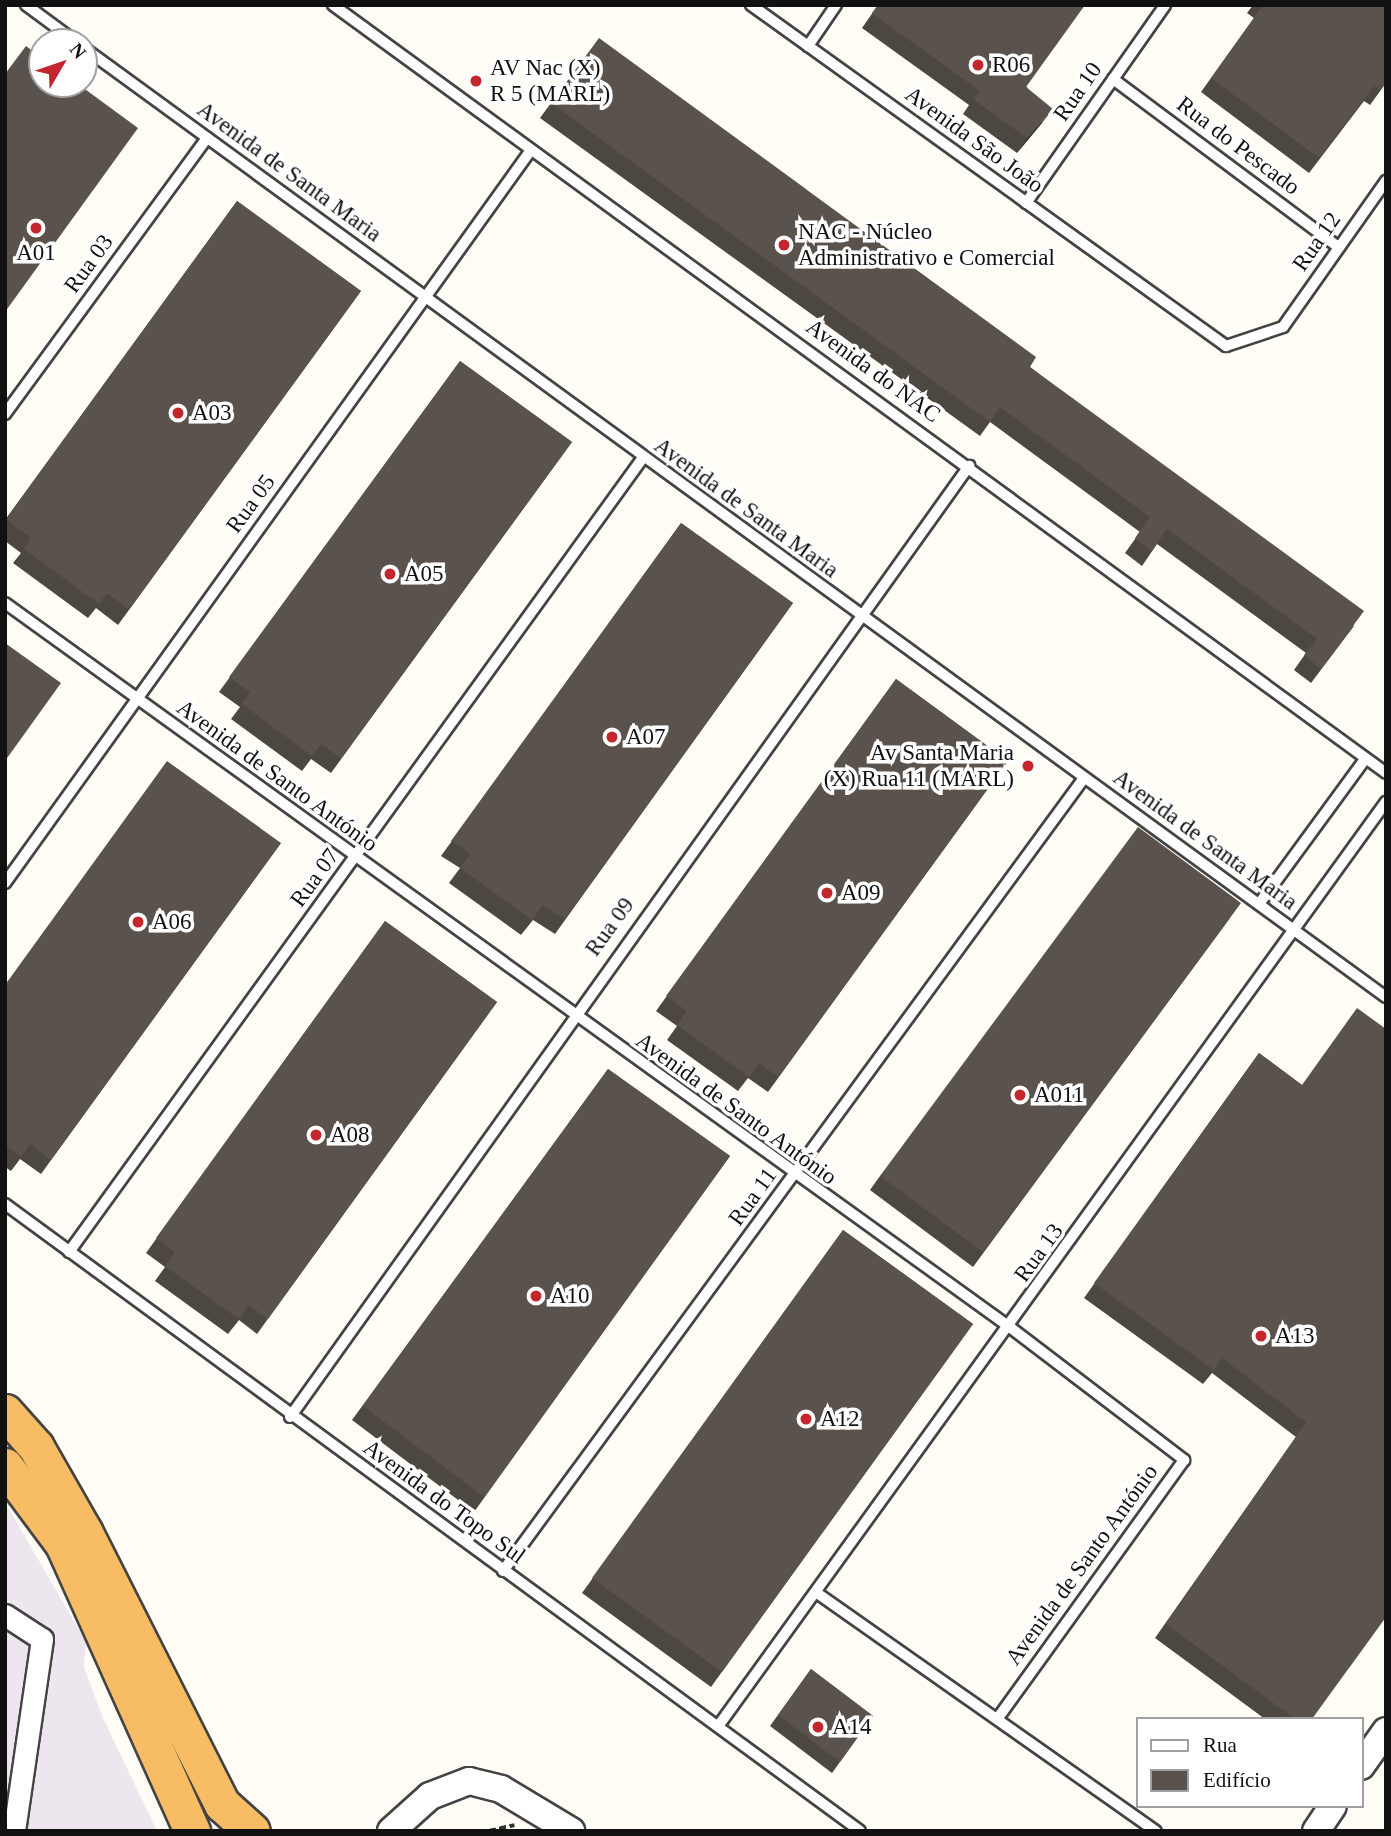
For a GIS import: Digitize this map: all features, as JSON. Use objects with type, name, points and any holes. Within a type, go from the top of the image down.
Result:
[{"type":"highway","points":[[5,1412],[36,1447],[84,1531],[222,1804],[252,1831]]},
{"type":"highway","points":[[5,1429],[84,1531]]},
{"type":"highway","points":[[5,1466],[63,1544],[192,1831]]},
{"type":"street","points":[[5,1615],[42,1639],[14,1831]]},
{"type":"street","points":[[1363,1763],[1386,1731]]},
{"type":"street","points":[[391,1831],[430,1796],[469,1781],[501,1789],[571,1831]]},
{"type":"street","points":[[1316,1831],[1332,1808]]},
{"type":"lane","points":[[26,5],[57,28]]},
{"type":"lane","name":"Avenida do NAC","points":[[333,5],[969,466],[1386,773]]},
{"type":"lane","name":"Avenida São João","points":[[751,5],[1226,346],[1283,327]]},
{"type":"lane","points":[[808,46],[836,5]]},
{"type":"lane","name":"Rua 10","points":[[1026,203],[1165,5]]},
{"type":"lane","name":"Avenida de Santa Maria","points":[[98,58],[642,459],[1386,997]]},
{"type":"lane","name":"Rua do Pescado","points":[[1114,79],[1338,247]]},
{"type":"lane","name":"Rua 03","points":[[5,414],[207,138]]},
{"type":"lane","name":"Rua 05","points":[[5,883],[531,150]]},
{"type":"lane","name":"Rua 12","points":[[1283,327],[1386,181]]},
{"type":"lane","name":"Rua 07","points":[[69,1252],[642,459]]},
{"type":"lane","name":"Rua 09","points":[[290,1417],[572,1017],[969,466]]},
{"type":"lane","name":"Avenida de Santo António","points":[[5,603],[794,1177],[1011,1328],[1184,1460],[997,1719]]},
{"type":"lane","points":[[1259,904],[1365,759]]},
{"type":"lane","name":"Rua 11","points":[[503,1571],[1084,778]]},
{"type":"lane","name":"Rua 13","points":[[719,1725],[1011,1328],[1386,802]]},
{"type":"lane","name":"Avenida do Topo Sul","points":[[5,1204],[290,1417],[719,1725],[860,1831]]},
{"type":"lane","points":[[817,1593],[1156,1831]]},
{"type":"shaded area","points":[[5,1502],[86,1642],[84,1667],[103,1718],[157,1831],[5,1831]]},
{"type":"building","name":"R06","points":[[878,5],[1085,5],[1026,87],[1053,109],[1027,138],[973,99],[980,91],[872,13]]},
{"type":"building","points":[[1263,5],[1386,5],[1386,83],[1380,90],[1374,86],[1319,158],[1211,78]]},
{"type":"building","name":"NAC - Núcleo Administrativo e Comercial","points":[[599,38],[1036,357],[1030,367],[1364,611],[1321,669],[1304,655],[1317,639],[1167,529],[1152,551],[1135,538],[1150,517],[1000,407],[990,422],[551,103]]},
{"type":"building","name":"A01","points":[[26,46],[28,98],[97,98],[138,128],[5,312],[5,74]]},
{"type":"building","name":"A03","points":[[237,201],[361,291],[129,610],[107,593],[99,604],[24,549],[31,538],[6,519]]},
{"type":"building","name":"A05","points":[[460,361],[572,442],[341,758],[321,744],[312,756],[242,704],[250,692],[229,677]]},
{"type":"building","name":"A07","points":[[681,523],[793,603],[565,919],[543,905],[532,920],[460,868],[471,854],[451,841]]},
{"type":"building","points":[[5,643],[61,683],[5,761]]},
{"type":"building","name":"A09","points":[[896,679],[1008,761],[778,1077],[759,1063],[749,1077],[677,1025],[687,1011],[666,996]]},
{"type":"building","name":"A06","points":[[167,761],[281,843],[51,1160],[30,1144],[21,1157],[5,1145],[5,985]]},
{"type":"building","name":"A011","points":[[1138,827],[1241,903],[983,1252],[880,1176]]},
{"type":"building","name":"A08","points":[[385,921],[497,1002],[268,1319],[249,1305],[239,1319],[165,1266],[175,1252],[156,1238]]},
{"type":"building","name":"A13","points":[[1357,1008],[1386,1029],[1386,1617],[1313,1717],[1292,1717],[1166,1624],[1306,1422],[1222,1358],[1214,1370],[1094,1283],[1259,1053],[1302,1085]]},
{"type":"building","name":"A10","points":[[608,1069],[730,1156],[484,1497],[363,1406]]},
{"type":"building","name":"A12","points":[[843,1230],[973,1324],[722,1672],[592,1578]]},
{"type":"building","name":"A14","points":[[811,1669],[873,1716],[840,1762],[778,1715]]},
{"type":"place","name":"R06","points":[[978,65]]},
{"type":"place","name":"AV Nac (X) R 5 (MARL)","points":[[476,81]]},
{"type":"place","name":"A01","points":[[36,228]]},
{"type":"place","name":"NAC - Núcleo Administrativo e Comercial","points":[[784,245]]},
{"type":"place","name":"A03","points":[[178,413]]},
{"type":"place","name":"A05","points":[[390,574]]},
{"type":"place","name":"A07","points":[[612,737]]},
{"type":"place","name":"Av Santa Maria (X) Rua 11 (MARL)","points":[[1028,766]]},
{"type":"place","name":"A09","points":[[827,893]]},
{"type":"place","name":"A06","points":[[138,922]]},
{"type":"place","name":"A011","points":[[1020,1095]]},
{"type":"place","name":"A08","points":[[316,1135]]},
{"type":"place","name":"A10","points":[[536,1296]]},
{"type":"place","name":"A13","points":[[1261,1336]]},
{"type":"place","name":"A12","points":[[806,1419]]},
{"type":"place","name":"A14","points":[[818,1727]]}]
